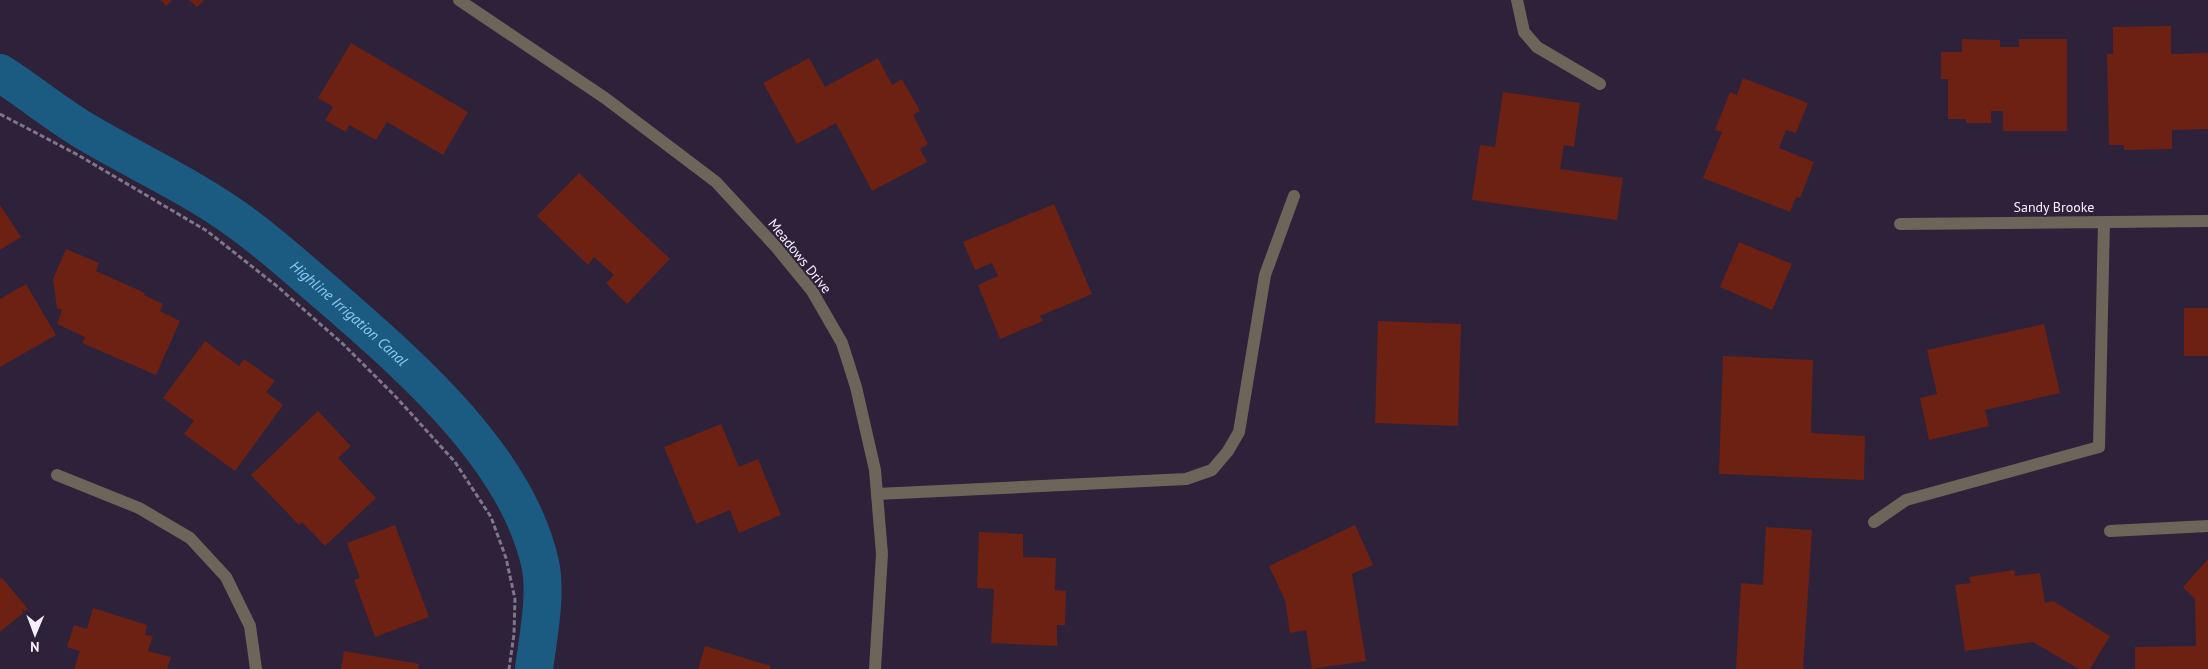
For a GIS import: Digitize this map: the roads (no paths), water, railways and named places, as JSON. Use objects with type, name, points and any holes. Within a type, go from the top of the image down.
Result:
[{"type":"street","name":"Meadows Drive","points":[[459,0],[605,98],[716,182],[776,247],[812,292],[842,343],[856,387],[875,470],[882,554],[875,669]]},
{"type":"street","points":[[1517,0],[1524,32],[1537,47],[1600,84]]},
{"type":"street","points":[[877,494],[1186,479],[1212,470],[1228,451],[1239,432],[1265,275],[1294,196]]},
{"type":"street","name":"Sandy Brooke","points":[[1900,224],[2208,221]]},
{"type":"street","points":[[1874,522],[1906,500],[2099,447],[2104,222]]},
{"type":"street","points":[[57,476],[139,508],[190,538],[226,577],[250,626],[256,669]]},
{"type":"street","points":[[2110,531],[2208,526]]},
{"type":"waterway","name":"Highline Irrigation Canal","points":[[0,73],[77,126],[163,174],[249,228],[297,267],[394,353],[456,416],[484,450],[508,486],[527,524],[540,563],[543,588],[540,630],[534,669]]}]
